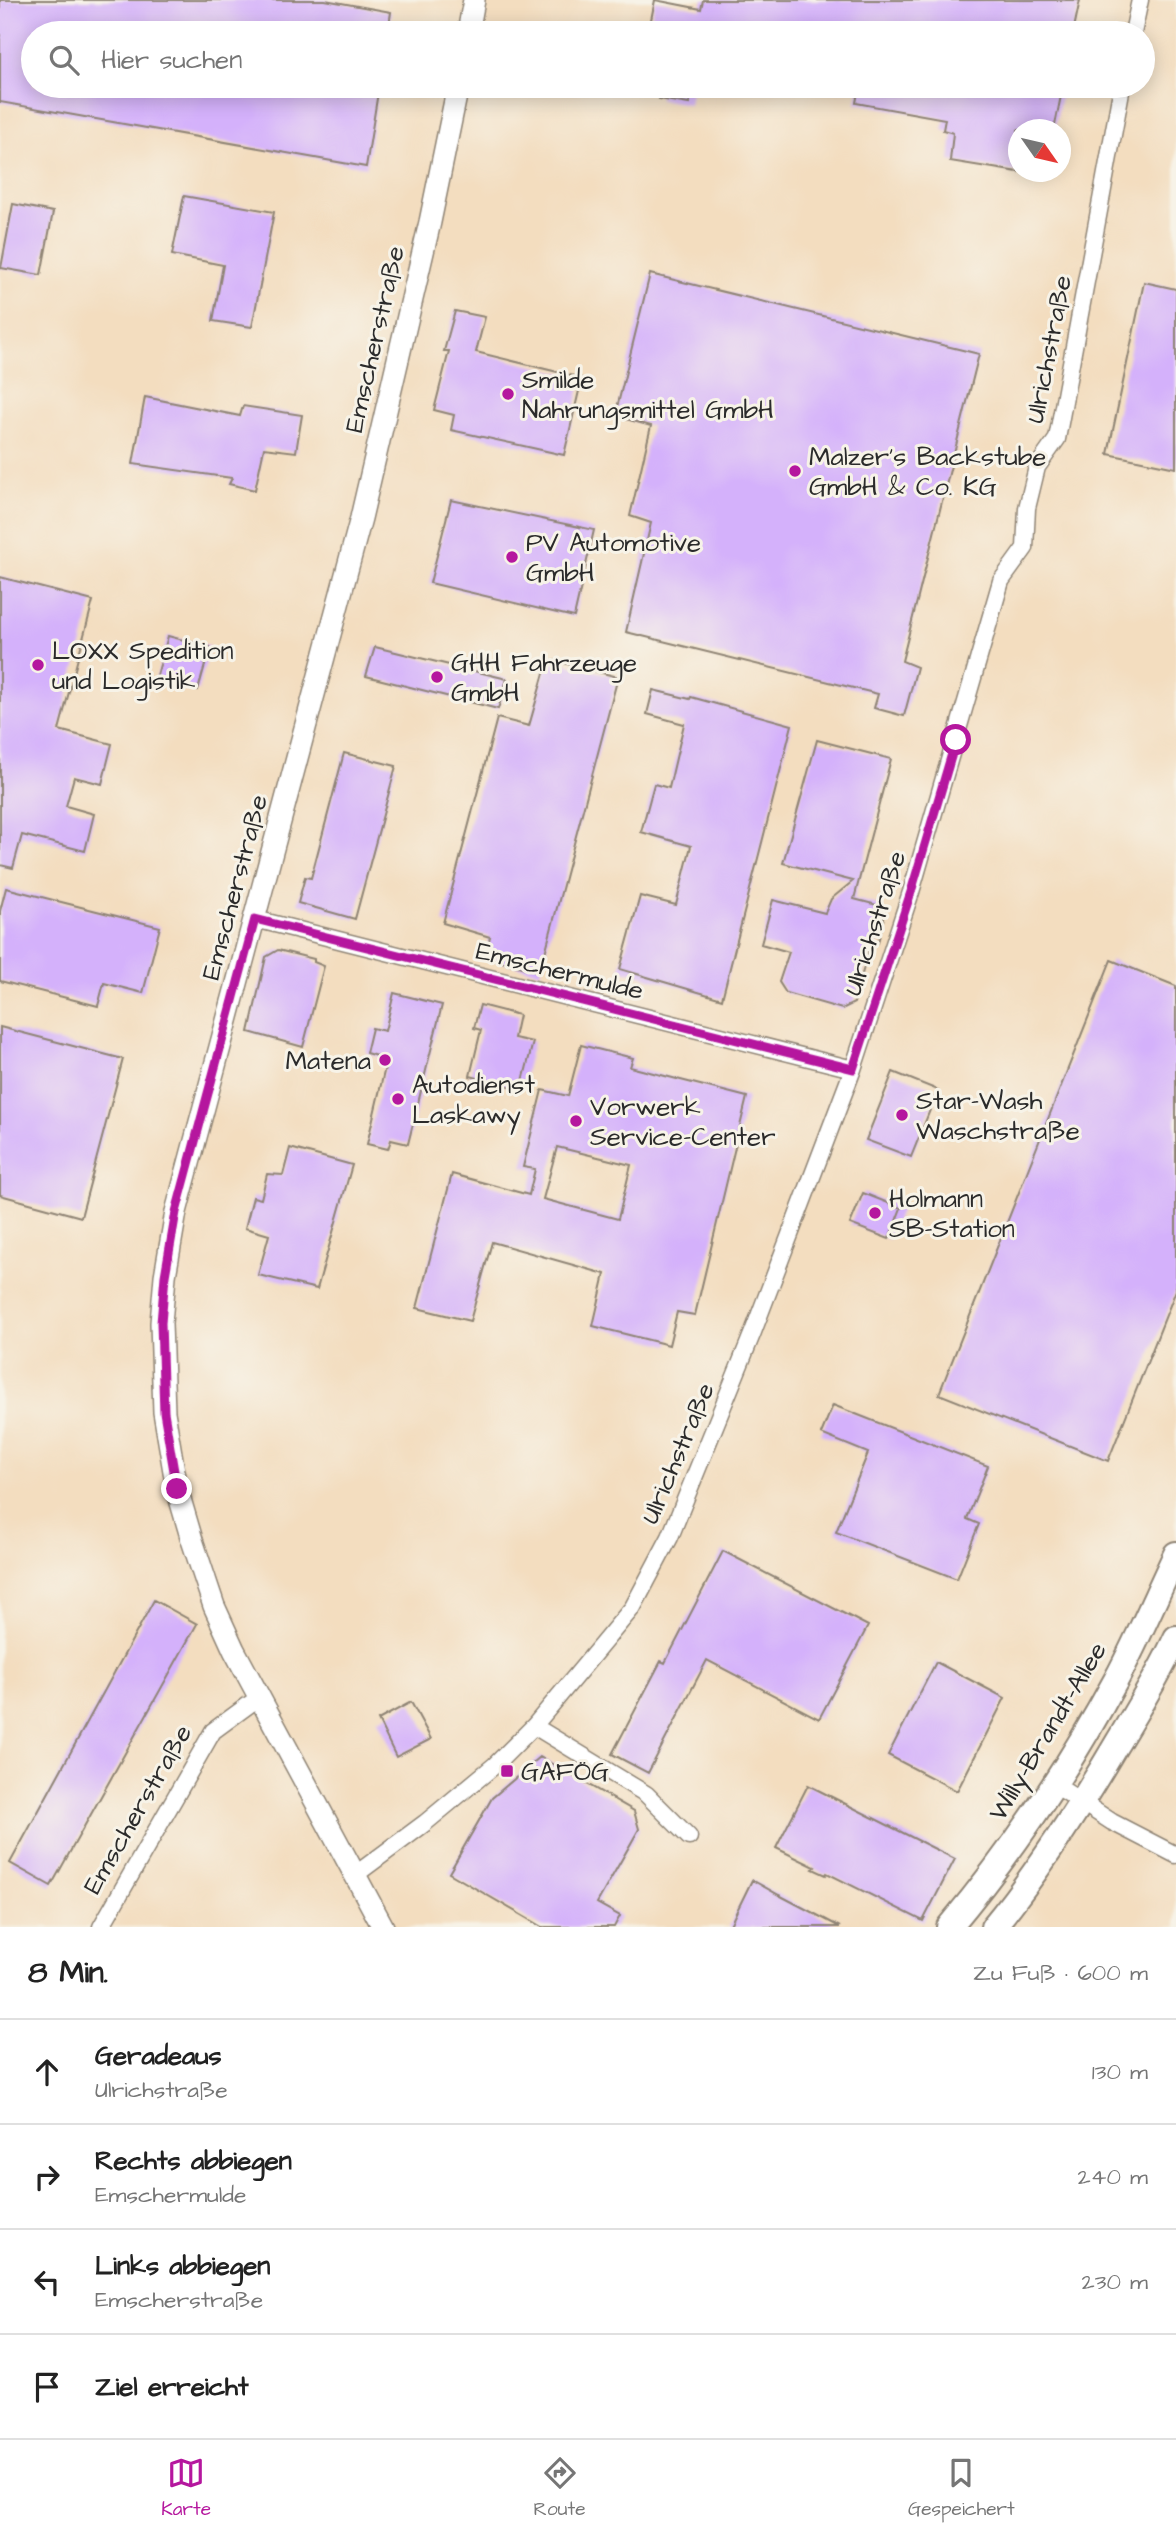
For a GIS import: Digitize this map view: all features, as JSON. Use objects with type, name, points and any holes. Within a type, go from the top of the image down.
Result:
[{"type":"main road","name":"Willy-Brandt-Allee","points":[[949,1927],[984,1886],[1054,1784],[1116,1679],[1176,1554]]},
{"type":"main road","points":[[993,1927],[1082,1803],[1164,1664],[1176,1637]]},
{"type":"street","points":[[470,21],[474,0]]},
{"type":"street","points":[[1136,21],[1140,0]]},
{"type":"street","name":"Emscherstraße","points":[[383,1927],[258,1698],[214,1606],[177,1489],[164,1412],[161,1323],[165,1276],[176,1212],[361,518],[430,222],[456,98]]},
{"type":"street","name":"Ulrichstraße","points":[[355,1875],[425,1823],[495,1765],[534,1726],[633,1607],[670,1537],[762,1309],[853,1069],[911,892],[1001,581],[1025,548],[1027,509],[1037,467],[1056,439],[1120,98]]},
{"type":"street","name":"Emschermulde","points":[[255,919],[853,1069]]},
{"type":"street","name":"Emscherstraße","points":[[101,1927],[213,1731],[258,1698]]},
{"type":"street","points":[[534,1726],[646,1794],[689,1838]]},
{"type":"street","points":[[1054,1784],[1112,1822],[1176,1855]]},
{"type":"building","points":[[0,0],[325,0],[391,12],[390,21],[21,21],[21,98],[377,98],[366,167],[0,102]]},
{"type":"building","points":[[655,0],[701,9],[703,0],[1080,0],[1076,21],[651,21]]},
{"type":"building","points":[[659,98],[690,98],[689,104]]},
{"type":"building","points":[[857,98],[1061,98],[1056,119],[1008,119],[1008,170],[950,161],[953,133],[943,130],[945,119],[856,103]]},
{"type":"building","points":[[184,196],[274,212],[252,327],[213,321],[223,265],[172,255]]},
{"type":"building","points":[[13,204],[53,212],[41,275],[1,268]]},
{"type":"building","name":"Malzer's Backstube GmbH & Co. KG","points":[[650,274],[979,354],[902,661],[917,667],[904,716],[874,708],[878,694],[626,632],[651,523],[630,516],[651,426],[615,416]]},
{"type":"building","points":[[1144,282],[1176,289],[1176,468],[1108,454]]},
{"type":"building","name":"Smilde Nahrungsmittel GmbH","points":[[455,311],[485,317],[476,352],[582,378],[564,455],[451,430],[454,415],[434,410],[449,351],[444,351]]},
{"type":"building","points":[[145,397],[240,416],[243,406],[302,415],[296,452],[264,448],[255,490],[229,484],[232,478],[133,464]]},
{"type":"building","name":"PV Automotive GmbH","points":[[451,500],[594,530],[574,617],[430,583]]},
{"type":"building","name":"LOXX Spedition und Logistik","points":[[0,577],[93,601],[59,730],[112,744],[102,784],[74,777],[66,806],[94,814],[85,851],[22,835],[13,868],[0,865]]},
{"type":"building","points":[[168,636],[210,647],[198,690],[156,679]]},
{"type":"building","name":"GHH Fahrzeuge GmbH","points":[[375,647],[507,679],[498,709],[366,676]]},
{"type":"building","points":[[548,659],[618,677],[540,972],[484,957],[490,937],[443,923],[497,718],[529,726]]},
{"type":"building","points":[[653,690],[690,699],[691,697],[792,725],[722,999],[620,969],[640,896],[676,905],[691,846],[641,832],[654,784],[669,788],[684,724],[647,714]]},
{"type":"building","points":[[817,740],[891,759],[854,899],[881,906],[885,913],[878,943],[870,945],[854,1003],[842,1009],[786,993],[779,982],[789,952],[761,944],[773,900],[825,913],[831,899],[853,881],[783,863]]},
{"type":"building","points":[[344,753],[396,766],[355,919],[298,903],[305,877],[311,878]]},
{"type":"building","points":[[6,888],[160,927],[143,993],[104,983],[98,1006],[0,981],[0,911]]},
{"type":"building","points":[[278,950],[314,959],[314,962],[324,966],[303,1047],[249,1032],[266,957]]},
{"type":"building","points":[[1111,960],[1176,986],[1176,1290],[1108,1461],[939,1394]]},
{"type":"building","name":"Autodienst Laskawy","points":[[394,993],[442,1005],[408,1144],[391,1140],[388,1149],[367,1144],[387,1059],[366,1053],[372,1028],[385,1031]]},
{"type":"building","points":[[480,1005],[519,1015],[514,1038],[533,1042],[521,1089],[470,1076],[481,1030],[474,1028]]},
{"type":"building","points":[[0,1027],[123,1059],[81,1217],[0,1195]]},
{"type":"building","points":[[581,1045],[633,1058],[630,1067],[747,1097],[695,1315],[677,1312],[669,1345],[593,1326],[605,1274],[492,1242],[470,1321],[417,1308],[452,1174],[529,1195],[535,1169],[523,1167],[542,1090],[568,1096]],"holes":[[[557,1147],[631,1165],[618,1219],[543,1199]]]},
{"type":"building","name":"Star-Wash Waschstraße","points":[[893,1072],[938,1090],[911,1157],[866,1140]]},
{"type":"building","points":[[290,1148],[352,1165],[317,1289],[258,1275],[269,1235],[245,1228],[253,1197],[261,1199],[267,1174],[283,1175]]},
{"type":"building","points":[[863,1193],[901,1208],[889,1239],[850,1224]]},
{"type":"building","points":[[833,1405],[988,1466],[967,1519],[979,1524],[957,1579],[836,1532],[868,1453],[821,1434]]},
{"type":"building","points":[[723,1551],[868,1626],[819,1719],[707,1660],[648,1773],[612,1754],[661,1661],[665,1663]]},
{"type":"building","points":[[154,1600],[197,1624],[51,1886],[10,1863]]},
{"type":"building","points":[[936,1662],[1005,1698],[957,1791],[888,1755]]},
{"type":"building","points":[[411,1702],[431,1739],[396,1757],[378,1720]]},
{"type":"building","points":[[540,1757],[634,1811],[639,1829],[597,1903],[620,1916],[614,1927],[542,1927],[449,1873],[492,1798]]},
{"type":"building","points":[[808,1785],[955,1859],[923,1921],[827,1873],[826,1875],[813,1869],[815,1867],[776,1848]]},
{"type":"building","points":[[752,1880],[779,1895],[840,1927],[729,1927]]},
{"type":"place","name":"Smilde Nahrungsmittel GmbH","points":[[508,394]]},
{"type":"place","name":"Malzer's Backstube GmbH & Co. KG","points":[[795,471]]},
{"type":"place","name":"PV Automotive GmbH","points":[[512,557]]},
{"type":"place","name":"LOXX Spedition und Logistik","points":[[38,665]]},
{"type":"place","name":"GHH Fahrzeuge GmbH","points":[[437,677]]},
{"type":"place","name":"Matena","points":[[385,1060]]},
{"type":"place","name":"Autodienst Laskawy","points":[[398,1099]]},
{"type":"place","name":"Star-Wash Waschstraße","points":[[902,1115]]},
{"type":"place","name":"Vorwerk Service-Center","points":[[576,1121]]},
{"type":"place","name":"Holmann SB-Station","points":[[875,1213]]},
{"type":"place","name":"GAFÖG","points":[[507,1771]]},
{"type":"route","points":[[177,1489],[164,1412],[161,1323],[165,1276],[176,1212],[255,919],[853,1069],[911,892],[956,740]]}]
